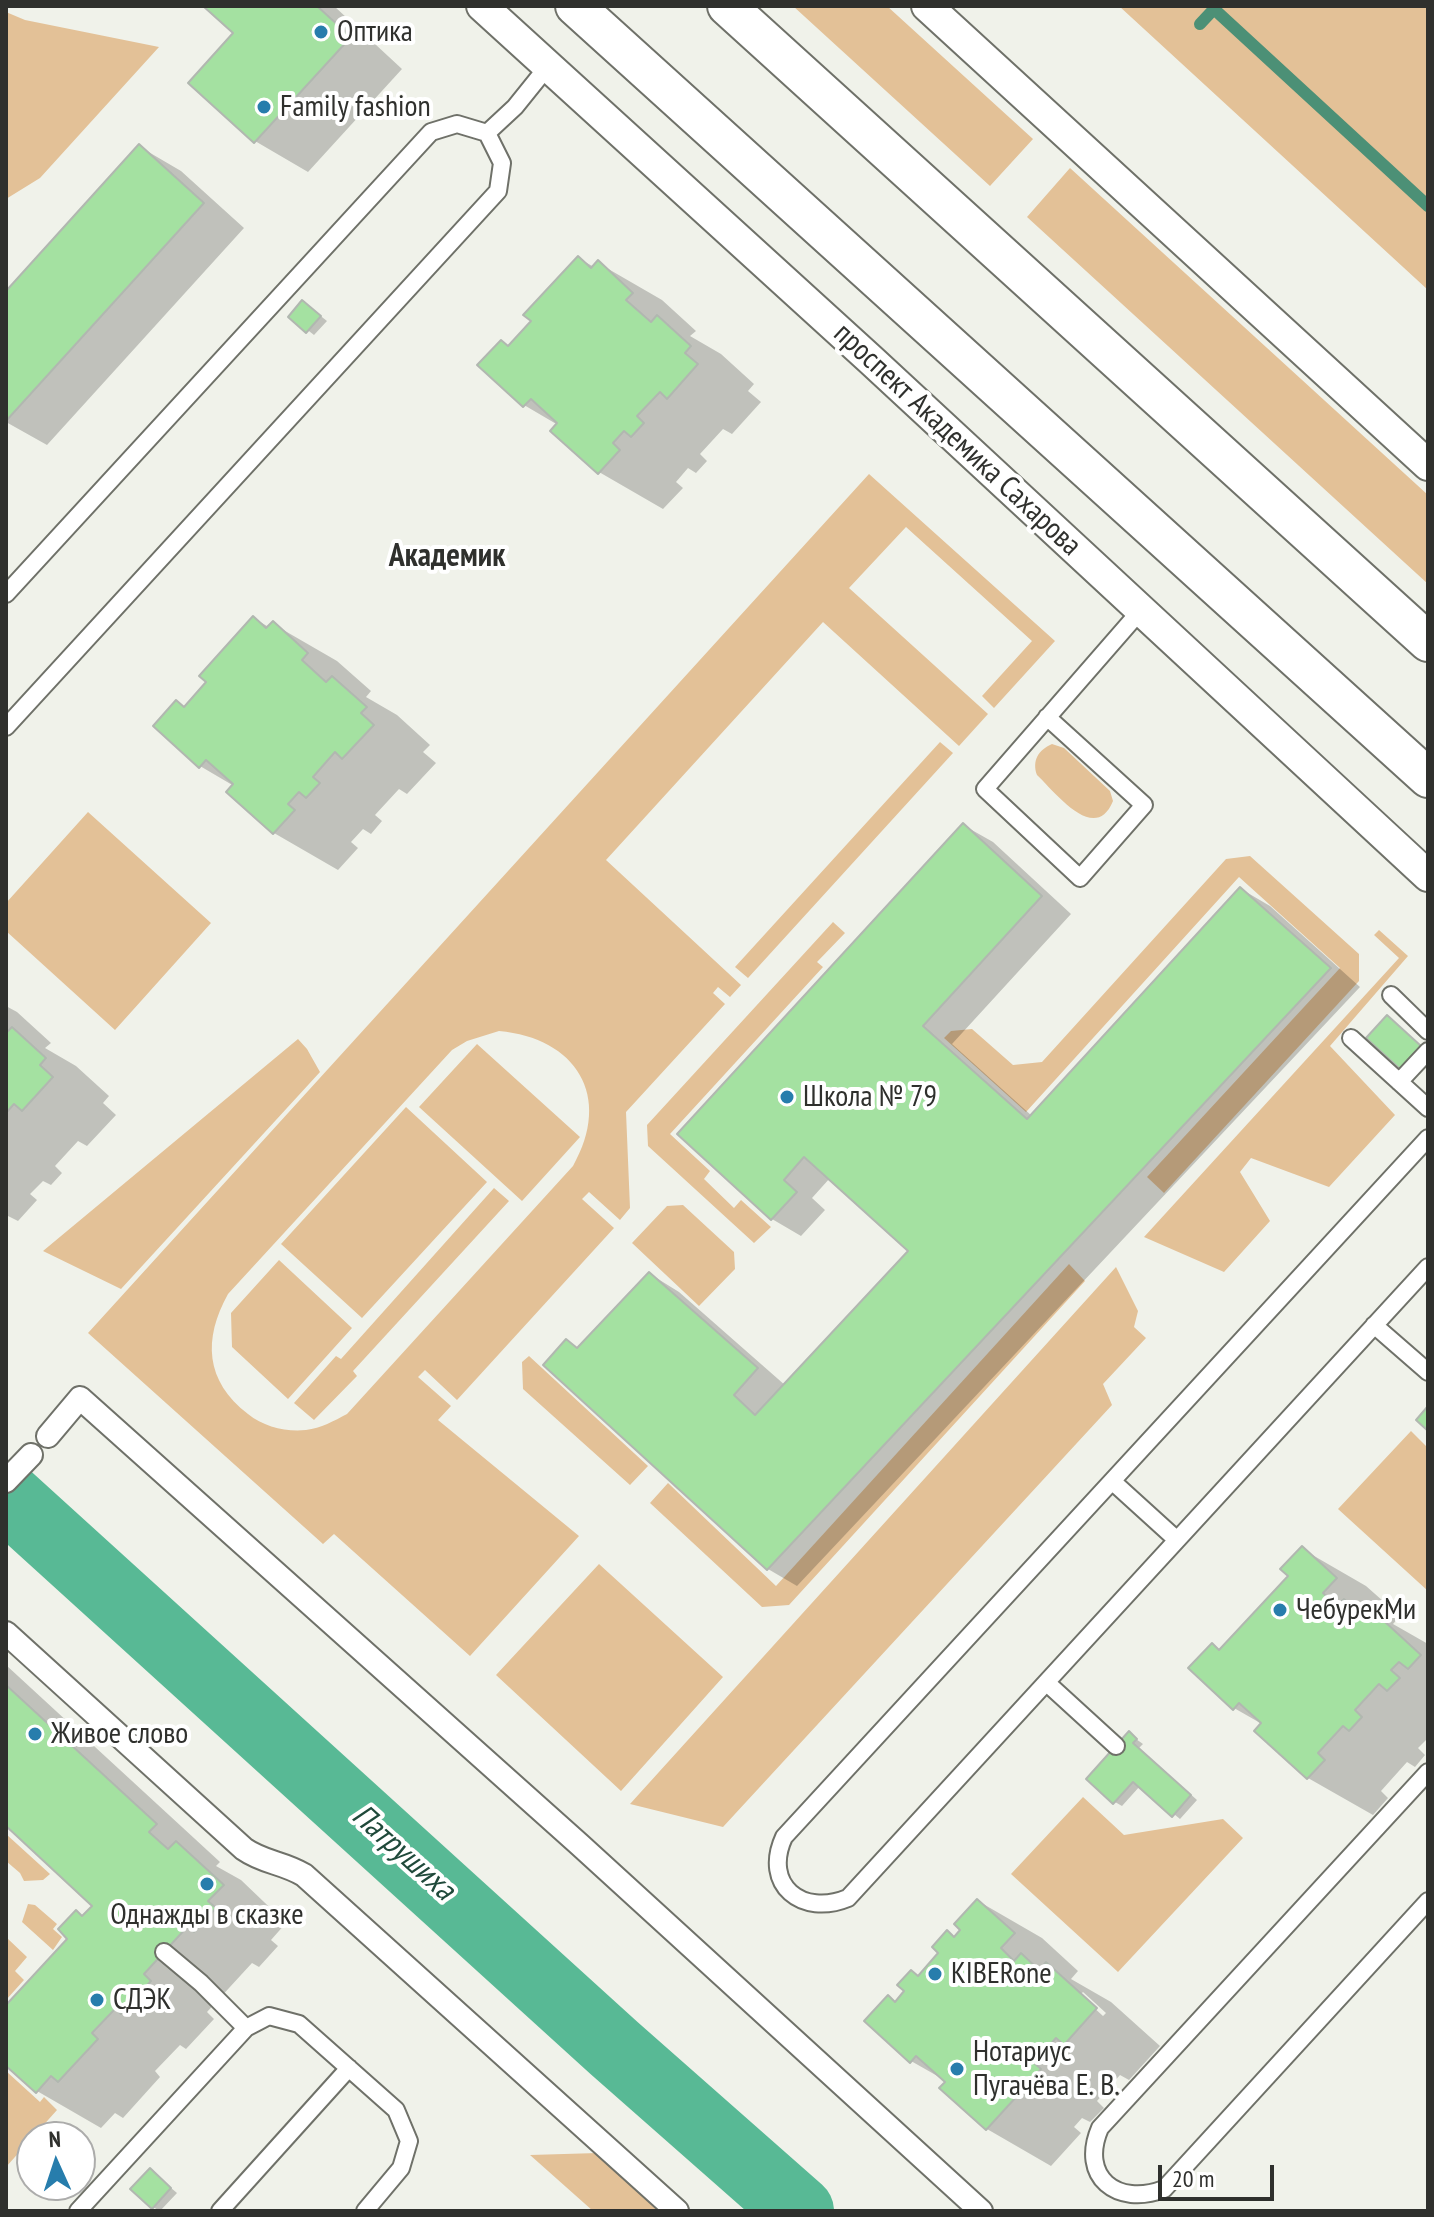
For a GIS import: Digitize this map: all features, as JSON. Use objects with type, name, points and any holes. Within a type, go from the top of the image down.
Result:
[{"type":"street","name":"проспект Академика Сахарова","points":[[482,6],[1428,876]]},
{"type":"street","name":"проспект Академика Сахарова","points":[[575,6],[1428,778]]},
{"type":"street","points":[[727,6],[1428,642]]},
{"type":"street","points":[[927,6],[1428,465]]},
{"type":"street","points":[[48,1436],[80,1398],[580,1845],[981,2211]]},
{"type":"street","points":[[6,1481],[31,1455]]},
{"type":"street","points":[[6,1633],[244,1849],[257,1858],[284,1863],[304,1875],[677,2211]]},
{"type":"lane","points":[[487,133],[515,107],[548,66]]},
{"type":"lane","points":[[6,594],[431,132],[457,124],[487,133],[502,163],[498,191],[6,727]]},
{"type":"lane","points":[[1047,717],[1144,805],[1080,878],[985,789],[1047,717],[1141,610]]},
{"type":"lane","points":[[1391,995],[1428,1031]]},
{"type":"lane","points":[[1351,1038],[1428,1108]]},
{"type":"lane","points":[[1399,1082],[1428,1051]]},
{"type":"lane","points":[[1428,1138],[784,1837],[777,1852],[777,1866],[791,1895],[819,1906],[848,1898],[1428,1267]]},
{"type":"lane","points":[[1374,1325],[1428,1372]]},
{"type":"lane","points":[[1112,1481],[1177,1540]]},
{"type":"lane","points":[[1047,1683],[1116,1746]]},
{"type":"lane","points":[[1428,1772],[1100,2128],[1093,2143],[1093,2156],[1107,2186],[1135,2196],[1164,2189],[1428,1901]]},
{"type":"lane","points":[[164,1952],[212,1993],[246,2028]]},
{"type":"lane","points":[[78,2211],[246,2028],[269,2016],[299,2024],[396,2110],[409,2141],[401,2168],[365,2211]]},
{"type":"lane","points":[[220,2211],[349,2068]]},
{"type":"shaded area","points":[[793,6],[887,6],[1033,139],[990,186]]},
{"type":"shaded area","points":[[1119,6],[1428,6],[1428,290]]},
{"type":"shaded area","points":[[6,12],[25,20],[159,47],[40,178],[6,199]]},
{"type":"shaded area","points":[[1070,168],[1428,495],[1428,584],[1027,217]]},
{"type":"shaded area","points":[[869,474],[1055,641],[994,708],[982,696],[1032,641],[906,527],[849,588],[988,714],[959,746],[823,622],[606,860],[741,985],[730,997],[718,987],[713,993],[725,1004],[626,1112],[630,1208],[620,1220],[589,1192],[582,1199],[614,1228],[457,1400],[425,1370],[418,1377],[451,1406],[438,1420],[579,1536],[470,1656],[334,1534],[323,1544],[88,1333]],"holes":[[[499,1031],[526,1036],[549,1045],[567,1058],[580,1075],[587,1094],[589,1116],[584,1140],[573,1166],[347,1414],[322,1426],[298,1430],[283,1429],[254,1419],[223,1388],[212,1358],[215,1327],[228,1294],[452,1050],[467,1041]]]},
{"type":"shaded area","points":[[940,742],[953,753],[748,978],[735,967]]},
{"type":"shaded area","points":[[1052,744],[1064,748],[1110,791],[1113,801],[1105,813],[1096,818],[1075,811],[1037,775],[1037,756]]},
{"type":"shaded area","points":[[88,812],[211,923],[115,1030],[6,931],[6,903]]},
{"type":"shaded area","points":[[1250,856],[1359,954],[1359,981],[1164,1193],[1147,1177],[1340,968],[1239,877],[1026,1112],[944,1038],[951,1031],[972,1029],[1013,1065],[1042,1062],[1226,859]]},
{"type":"shaded area","points":[[833,922],[845,933],[817,962],[823,967],[670,1134],[710,1171],[704,1179],[734,1208],[741,1200],[771,1227],[754,1243],[648,1146],[647,1125]]},
{"type":"shaded area","points":[[1379,930],[1408,956],[1330,1046],[1395,1115],[1329,1187],[1251,1158],[1240,1172],[1270,1221],[1224,1272],[1144,1237],[1399,958],[1374,935]]},
{"type":"shaded area","points":[[298,1039],[320,1072],[121,1289],[43,1251]]},
{"type":"shaded area","points":[[477,1044],[580,1137],[522,1201],[419,1107]]},
{"type":"shaded area","points":[[406,1107],[487,1182],[362,1318],[281,1244]]},
{"type":"shaded area","points":[[494,1188],[509,1201],[353,1371],[357,1376],[314,1420],[294,1403],[336,1356],[341,1359]]},
{"type":"shaded area","points":[[683,1205],[734,1252],[735,1269],[699,1306],[632,1243],[667,1206]]},
{"type":"shaded area","points":[[279,1260],[352,1328],[288,1399],[232,1347],[231,1313]]},
{"type":"shaded area","points":[[1069,1264],[1085,1281],[789,1605],[762,1607],[650,1503],[668,1483],[776,1586]]},
{"type":"shaded area","points":[[1116,1267],[1138,1311],[1134,1327],[1146,1338],[1103,1384],[1112,1405],[723,1827],[630,1804]]},
{"type":"shaded area","points":[[529,1356],[648,1466],[630,1485],[523,1389],[522,1362]]},
{"type":"shaded area","points":[[1411,1431],[1428,1448],[1428,1591],[1338,1509]]},
{"type":"shaded area","points":[[599,1564],[723,1677],[621,1791],[496,1675]]},
{"type":"shaded area","points":[[1083,1797],[1124,1835],[1223,1819],[1243,1838],[1118,1972],[1011,1874]]},
{"type":"shaded area","points":[[6,1834],[50,1874],[43,1880],[24,1881],[6,1861]]},
{"type":"shaded area","points":[[28,1904],[35,1905],[57,1924],[53,1929],[62,1937],[53,1950],[22,1922]]},
{"type":"shaded area","points":[[7,1938],[27,1957],[15,1971],[24,1980],[6,2000]]},
{"type":"shaded area","points":[[6,2071],[40,2102],[44,2097],[57,2110],[47,2121],[16,2121],[16,2156],[6,2167]]},
{"type":"shaded area","points":[[598,2153],[662,2211],[593,2211],[530,2155]]},
{"type":"building","points":[[203,6],[317,6],[351,37],[254,143],[188,83],[233,33]]},
{"type":"building","points":[[139,144],[204,203],[6,421],[6,291]]},
{"type":"building","points":[[578,256],[591,268],[598,260],[633,293],[626,300],[651,322],[657,315],[691,346],[685,353],[698,364],[667,399],[660,392],[637,416],[644,423],[631,437],[624,431],[613,443],[620,450],[598,474],[550,431],[557,423],[531,399],[523,407],[477,365],[501,340],[508,346],[531,321],[523,315]]},
{"type":"building","points":[[302,300],[321,316],[306,333],[288,317]]},
{"type":"building","points":[[253,616],[266,628],[273,621],[308,653],[302,660],[326,682],[332,676],[367,707],[361,713],[374,725],[342,759],[335,752],[313,777],[320,783],[306,798],[299,792],[288,804],[295,810],[273,834],[226,792],[233,784],[206,760],[199,768],[153,726],[176,700],[184,707],[206,682],[199,676]]},
{"type":"building","points":[[963,823],[1042,896],[923,1026],[1027,1119],[1240,887],[1331,968],[767,1570],[543,1365],[566,1339],[577,1348],[649,1272],[758,1368],[734,1395],[755,1415],[908,1251],[804,1157],[784,1180],[797,1192],[771,1220],[677,1134]]},
{"type":"building","points":[[1387,1015],[1421,1046],[1400,1069],[1366,1038]]},
{"type":"building","points":[[12,1027],[46,1058],[40,1065],[53,1077],[22,1111],[14,1104],[6,1113],[6,1033]]},
{"type":"building","points":[[1428,1406],[1428,1431],[1416,1420]]},
{"type":"building","points":[[1302,1546],[1337,1578],[1323,1593],[1337,1606],[1344,1599],[1364,1617],[1371,1609],[1421,1655],[1408,1669],[1399,1662],[1391,1670],[1400,1678],[1387,1691],[1379,1684],[1355,1710],[1362,1717],[1349,1731],[1343,1726],[1318,1753],[1325,1760],[1307,1779],[1254,1731],[1261,1723],[1239,1703],[1233,1710],[1188,1668],[1212,1643],[1219,1650],[1288,1576],[1280,1569]]},
{"type":"building","points":[[6,1685],[157,1824],[149,1832],[168,1849],[176,1841],[224,1885],[208,1901],[216,1908],[194,1932],[188,1926],[144,1974],[151,1981],[121,2014],[115,2009],[92,2033],[98,2039],[58,2082],[51,2076],[36,2093],[6,2066],[6,2005],[67,1939],[58,1929],[76,1910],[82,1916],[92,1906],[6,1826]]},
{"type":"building","points":[[1129,1731],[1137,1739],[1133,1743],[1191,1795],[1172,1817],[1133,1782],[1113,1804],[1086,1779]]},
{"type":"building","points":[[977,1899],[1015,1933],[1001,1948],[1014,1961],[1021,1953],[1039,1970],[1046,1962],[1097,2008],[1064,2045],[1056,2038],[1034,2063],[1041,2069],[1025,2087],[1018,2081],[1011,2088],[1018,2095],[986,2130],[939,2088],[945,2082],[916,2056],[910,2063],[864,2021],[888,1995],[895,2002],[904,1991],[897,1985],[911,1970],[918,1976],[938,1953],[932,1947],[947,1930],[954,1937],[960,1930],[954,1924]]},
{"type":"building","points":[[150,2168],[171,2188],[152,2209],[130,2189]]},
{"type":"waterway","points":[[1200,24],[1214,9],[1428,206]]},
{"type":"waterway","name":"Патрушиха","points":[[6,1496],[614,2048],[799,2211]]},
{"type":"place","name":"Оптика","points":[[321,32]]},
{"type":"place","name":"Family fashion","points":[[264,107]]},
{"type":"place","name":"Школа № 79","points":[[787,1097]]},
{"type":"place","name":"ЧебурекМи","points":[[1280,1610]]},
{"type":"place","name":"Живое слово","points":[[35,1734]]},
{"type":"place","name":"Однажды в сказке","points":[[207,1884]]},
{"type":"place","name":"KIBERone","points":[[935,1974]]},
{"type":"place","name":"СДЭК","points":[[97,2000]]},
{"type":"place","name":"Нотариус Пугачёва Е. В.","points":[[957,2069]]},
{"type":"district","name":"Академик","points":[[447,557]]}]
